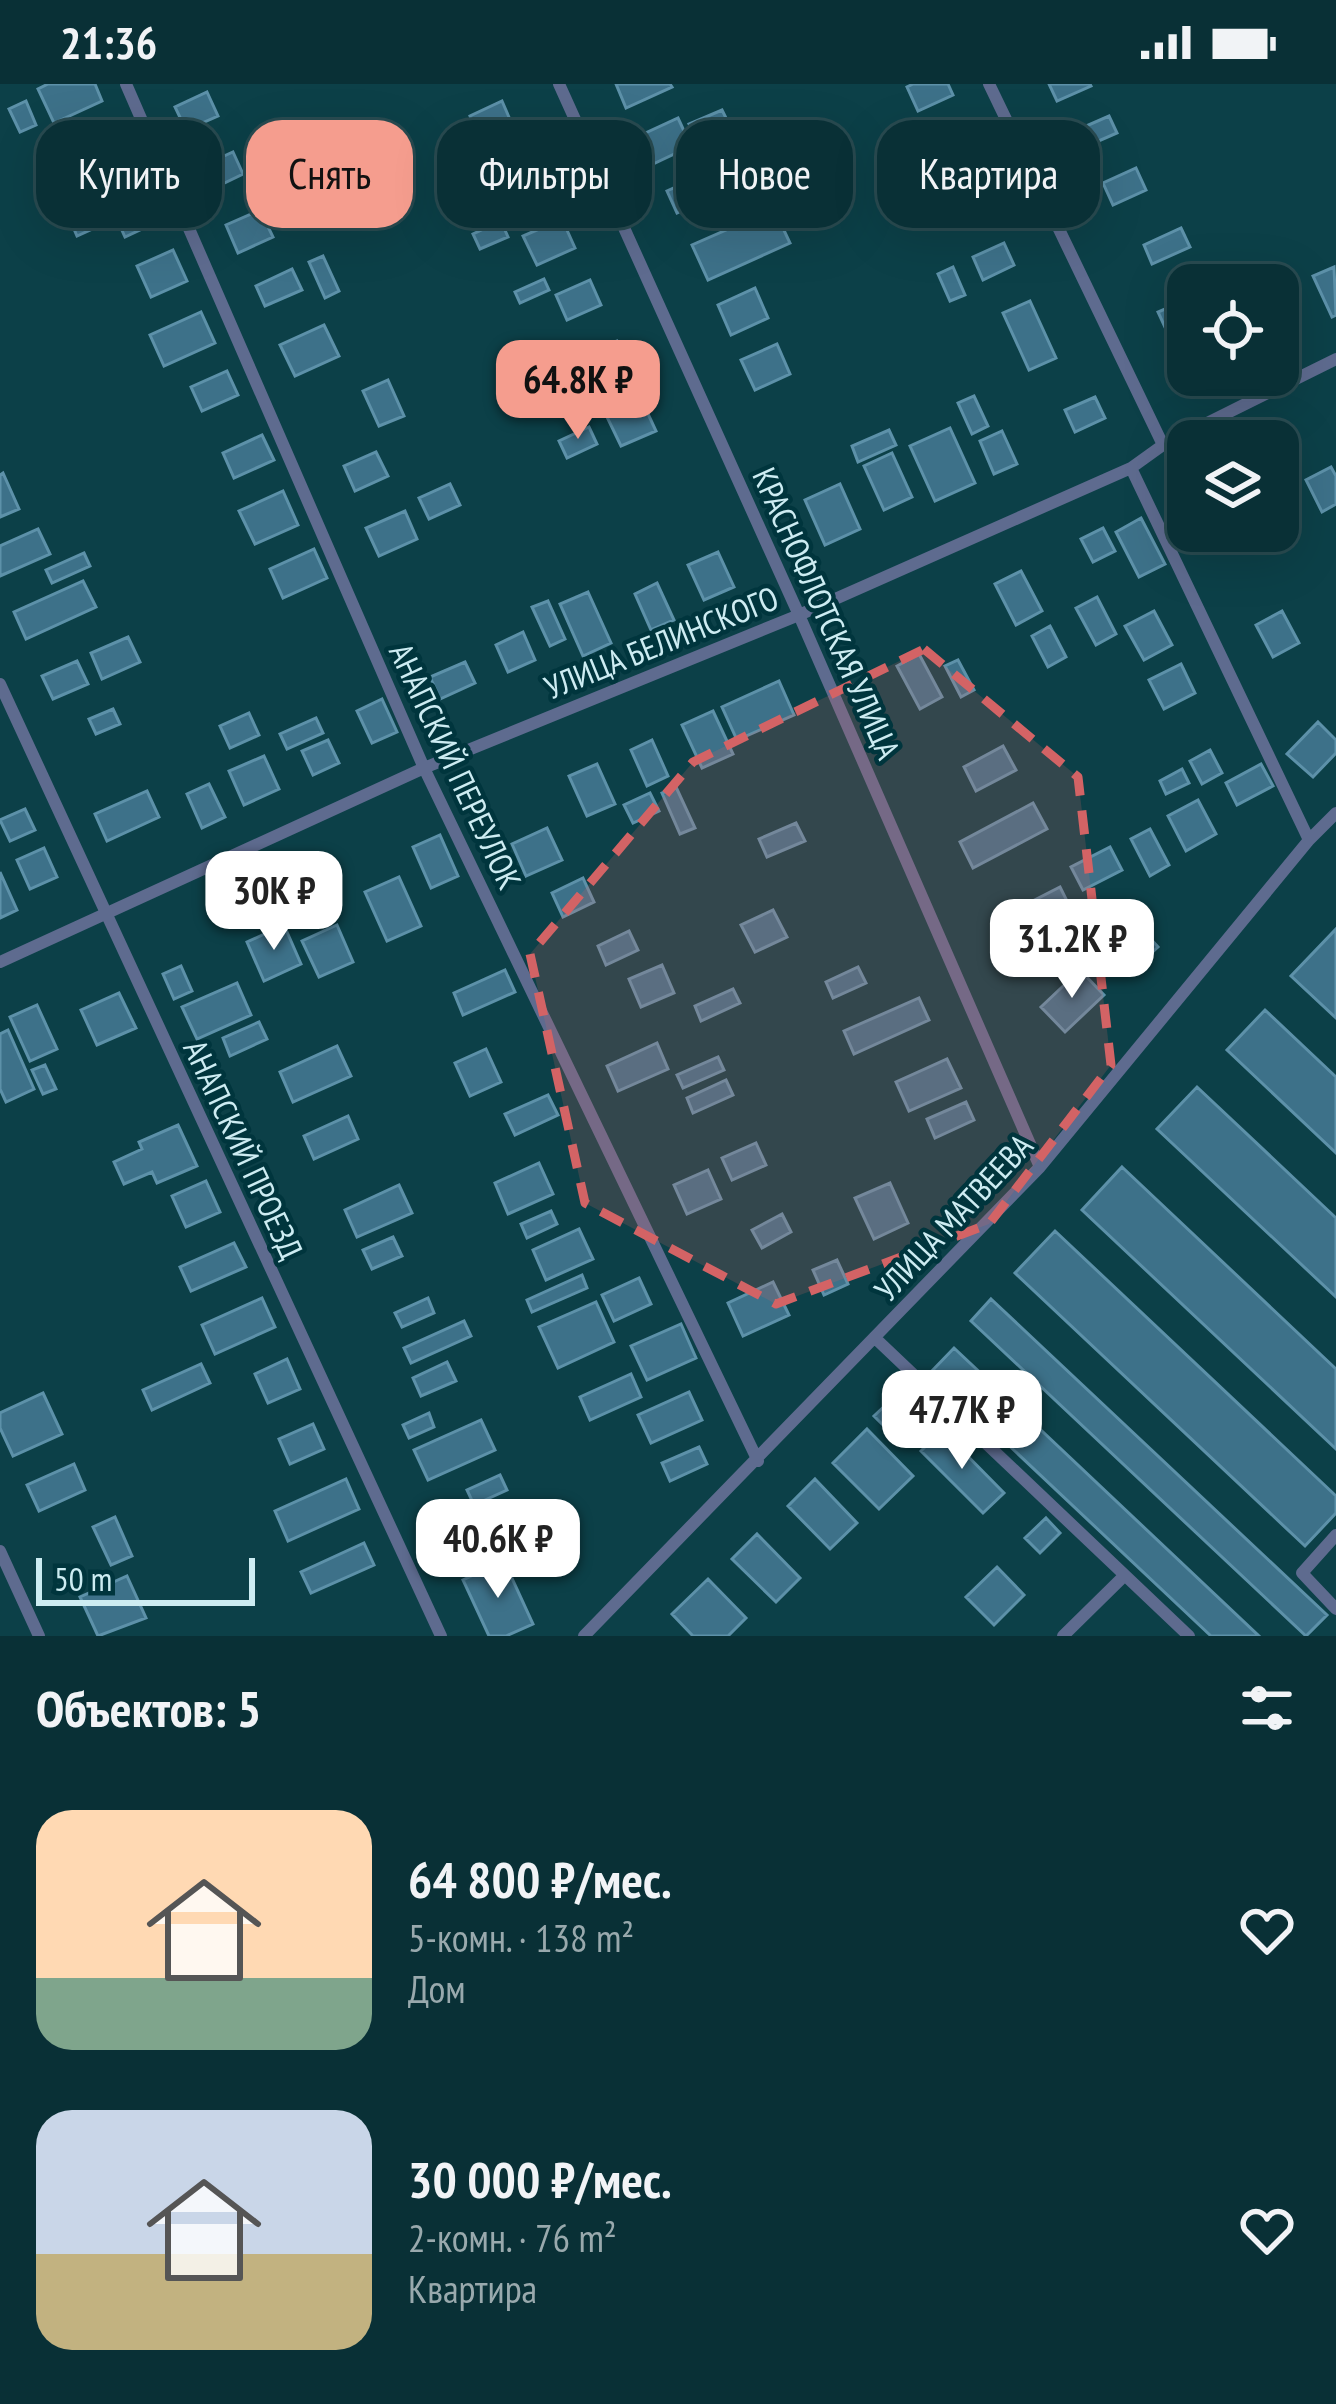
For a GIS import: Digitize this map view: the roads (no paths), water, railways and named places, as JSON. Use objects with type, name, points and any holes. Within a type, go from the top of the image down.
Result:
[{"type":"lane","name":"АНАПСКИЙ ПЕРЕУЛОК","points":[[126,84],[424,768],[758,1461]]},
{"type":"lane","name":"КРАСНОФЛОТСКАЯ УЛИЦА","points":[[559,84],[800,615],[1040,1167]]},
{"type":"lane","points":[[989,84],[1163,446]]},
{"type":"lane","name":"УЛИЦА БЕЛИНСКОГО","points":[[0,962],[424,768],[800,615],[1131,468],[1163,446],[1336,359]]},
{"type":"lane","points":[[1131,468],[1309,840]]},
{"type":"lane","name":"АНАПСКИЙ ПРОЕЗД","points":[[0,684],[441,1636]]},
{"type":"lane","name":"УЛИЦА МАТВЕЕВА","points":[[584,1636],[1040,1167],[1336,813]]},
{"type":"lane","points":[[875,1338],[1189,1636]]},
{"type":"lane","points":[[1336,1535],[1301,1573],[1336,1609]]},
{"type":"lane","points":[[0,1550],[39,1636]]},
{"type":"lane","points":[[1063,1636],[1123,1577]]}]
